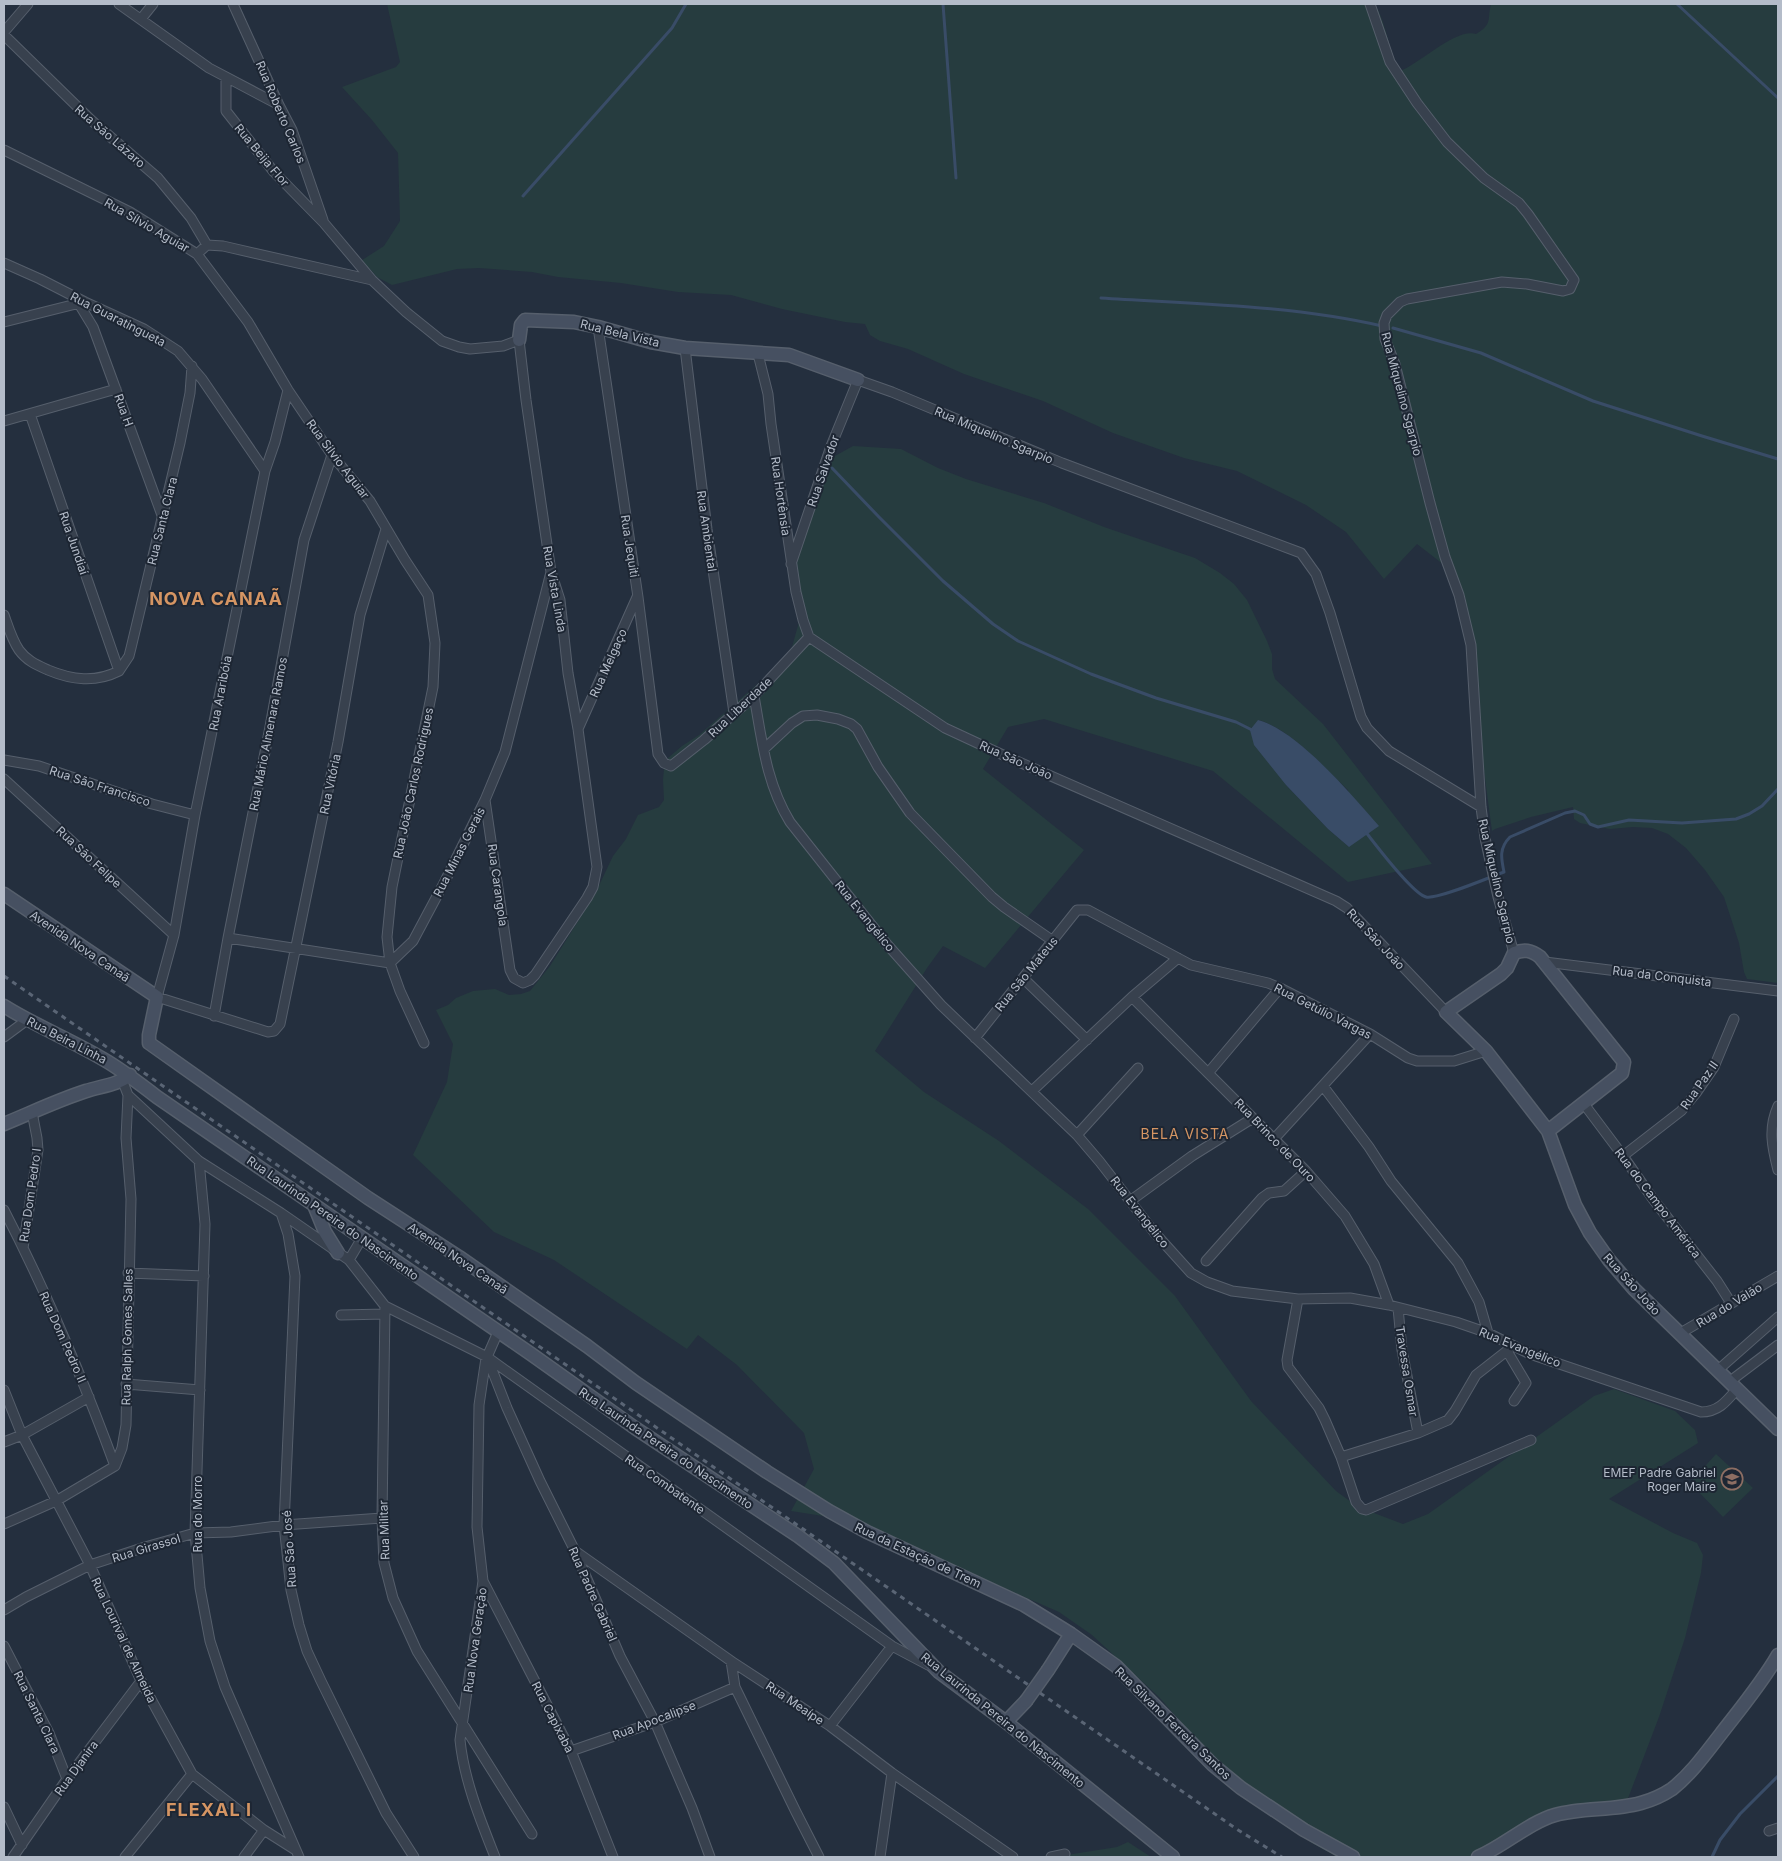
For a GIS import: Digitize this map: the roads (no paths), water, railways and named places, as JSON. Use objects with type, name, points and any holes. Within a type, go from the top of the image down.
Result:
[{"type":"street","points":[[4,33],[28,4]]},
{"type":"street","points":[[119,4],[203,64],[279,105]]},
{"type":"street","points":[[141,19],[153,4]]},
{"type":"street","name":"Rua Roberto Carlos","points":[[233,4],[296,140],[324,222]]},
{"type":"street","name":"Rua Miquelino Sgarpio","points":[[1370,4],[1390,62],[1417,103],[1447,142],[1484,178],[1528,214],[1574,280],[1570,289],[1563,290],[1502,282],[1407,299],[1400,302],[1392,310],[1384,323],[1385,339],[1395,364],[1430,503],[1445,557],[1459,595],[1471,645],[1481,807],[1498,898],[1514,953],[1507,968],[1501,974],[1446,1012]]},
{"type":"street","name":"Rua São Lázaro","points":[[4,33],[91,120],[158,178],[191,218],[207,245]]},
{"type":"street","name":"Rua Beija Flor","points":[[226,77],[226,111],[274,172],[324,222]]},
{"type":"street","name":"Rua Sílvio Aguiar","points":[[4,150],[130,212],[197,254],[248,322],[288,390]]},
{"type":"street","points":[[324,222],[372,280],[406,312],[442,341],[470,349],[503,346],[519,340]]},
{"type":"street","points":[[197,254],[207,245],[237,248],[372,280]]},
{"type":"street","name":"Rua Guaratingueta","points":[[4,263],[40,279],[82,303],[144,329],[172,346],[192,366],[265,471]]},
{"type":"street","points":[[4,322],[82,303]]},
{"type":"street","name":"Rua H","points":[[82,303],[93,326],[163,518]]},
{"type":"street","name":"Rua Bela Vista","points":[[519,340],[521,325],[528,320],[574,322],[651,342],[684,348],[788,355],[858,380]]},
{"type":"street","name":"Rua Jequiti","points":[[598,327],[638,597],[658,754],[664,763]]},
{"type":"street","name":"Rua Vista Linda","points":[[510,970],[514,978],[523,983],[535,975],[587,898],[593,887],[597,867],[578,729],[568,674],[560,600],[551,572],[519,340]]},
{"type":"street","name":"Rua Ambiental","points":[[684,348],[707,529],[734,713]]},
{"type":"street","name":"Rua Hortênsia","points":[[758,354],[768,394],[791,564],[803,620],[809,637]]},
{"type":"street","name":"Rua Santa Clara","points":[[119,671],[127,660],[131,648],[163,518],[190,393],[192,366]]},
{"type":"street","name":"Rua Miquelino Sgarpio","points":[[858,380],[892,392],[1062,463],[1301,553],[1316,574],[1330,613],[1361,717],[1367,728],[1389,751],[1481,807]]},
{"type":"street","name":"Rua Salvador","points":[[791,564],[831,446],[858,380]]},
{"type":"street","points":[[4,421],[116,389]]},
{"type":"street","name":"Rua Silvio Aguiar","points":[[288,390],[332,455],[370,501],[386,529]]},
{"type":"street","name":"Rua Araribóia","points":[[157,997],[174,935],[195,815],[265,471],[275,442],[288,390]]},
{"type":"street","name":"Rua Jundiaí","points":[[30,414],[119,671]]},
{"type":"street","name":"Rua Mário Almenara Ramos","points":[[214,1016],[304,540],[332,455]]},
{"type":"street","name":"Rua Vitória","points":[[214,1016],[268,1032],[274,1031],[280,1024],[338,742],[360,615],[386,529]]},
{"type":"street","name":"Rua João Carlos Rodrigues","points":[[386,529],[428,595],[435,643],[433,687],[410,795],[390,904],[387,937],[390,963],[424,1043]]},
{"type":"street","name":"Rua Minas Gerais","points":[[390,963],[413,941],[486,800],[505,752],[551,572]]},
{"type":"street","name":"Rua Melgaço","points":[[578,729],[638,597]]},
{"type":"street","points":[[4,614],[19,650],[34,664],[61,675],[80,680],[100,678],[119,671]]},
{"type":"street","name":"Rua Liberdade","points":[[664,763],[671,766],[754,696],[809,637]]},
{"type":"street","name":"Rua São João","points":[[809,637],[945,728],[1336,901],[1347,908],[1486,1051],[1548,1131],[1574,1205],[1590,1233],[1609,1260],[1634,1289],[1778,1429]]},
{"type":"street","name":"Rua Evangélico","points":[[754,696],[766,769],[772,787],[790,822],[885,942],[942,1005],[1077,1135],[1154,1232],[1191,1273],[1207,1282],[1232,1291],[1298,1299],[1350,1298],[1393,1306],[1456,1322],[1488,1333],[1510,1348],[1700,1412],[1710,1412],[1717,1409],[1733,1386],[1778,1345]]},
{"type":"street","points":[[764,749],[804,716],[824,716],[851,724],[910,812],[992,897],[1053,941]]},
{"type":"street","name":"Rua São Francisco","points":[[4,760],[39,766],[152,804],[195,815]]},
{"type":"street","name":"Rua São Felipe","points":[[4,779],[174,935]]},
{"type":"street","name":"Rua Carangola","points":[[486,800],[510,970]]},
{"type":"street","name":"Avenida Nova Canaã","points":[[4,894],[157,997],[149,1035],[150,1043],[368,1198],[459,1258],[587,1346],[636,1383],[767,1472]]},
{"type":"street","name":"Rua São Mateus","points":[[975,1038],[1077,910]]},
{"type":"street","name":"Rua Getúlio Vargas","points":[[1077,910],[1088,910],[1178,958],[1203,969],[1268,983],[1280,988],[1370,1034],[1416,1061],[1454,1061],[1486,1051]]},
{"type":"street","points":[[228,938],[390,963]]},
{"type":"street","points":[[1514,953],[1528,950],[1534,952],[1545,962],[1624,1062],[1622,1073],[1548,1131]]},
{"type":"street","points":[[1032,1091],[1132,997],[1178,958]]},
{"type":"street","name":"Rua da Conquista","points":[[1545,962],[1778,991]]},
{"type":"street","points":[[1023,978],[1087,1040]]},
{"type":"street","points":[[1208,1072],[1280,988]]},
{"type":"street","points":[[157,997],[214,1016]]},
{"type":"street","name":"Rua Brinco de Ouro","points":[[1132,997],[1306,1171],[1345,1216],[1374,1264],[1393,1306]]},
{"type":"street","name":"Rua Beira Linha","points":[[4,1006],[26,1020],[97,1055],[126,1078]]},
{"type":"street","name":"Rua Paz II","points":[[1623,1156],[1682,1111],[1714,1067],[1734,1019]]},
{"type":"street","points":[[4,1037],[26,1020]]},
{"type":"street","points":[[1274,1139],[1370,1034]]},
{"type":"street","points":[[1077,1135],[1138,1068]]},
{"type":"street","points":[[4,1124],[89,1090],[126,1078]]},
{"type":"street","name":"Rua Ralph Gomes Salles","points":[[115,1466],[122,1448],[126,1426],[131,1199],[126,1138],[128,1096],[126,1078]]},
{"type":"street","name":"Rua Laurinda Pereira do Nascimento","points":[[126,1078],[157,1097],[635,1428],[798,1536],[834,1563],[939,1672],[1006,1722],[1173,1857]]},
{"type":"street","points":[[1323,1086],[1396,1187],[1458,1263],[1479,1302],[1488,1333]]},
{"type":"street","points":[[128,1096],[199,1162],[281,1214],[343,1257]]},
{"type":"street","name":"Rua do Campo América","points":[[1584,1104],[1653,1199],[1717,1281],[1731,1303]]},
{"type":"street","points":[[1778,1106],[1772,1119],[1772,1136],[1778,1170]]},
{"type":"street","name":"Rua Dom Pedro I","points":[[23,1248],[38,1150],[32,1112]]},
{"type":"street","points":[[1130,1201],[1192,1156],[1253,1118]]},
{"type":"street","name":"Rua do Morro","points":[[199,1162],[205,1224],[195,1533],[200,1588],[210,1641],[225,1687],[297,1853]]},
{"type":"street","points":[[1206,1261],[1262,1198],[1269,1193],[1284,1191],[1306,1171]]},
{"type":"street","points":[[314,1205],[325,1232],[385,1310]]},
{"type":"street","name":"Rua Dom Pedro II","points":[[4,1210],[23,1248],[89,1398],[115,1466]]},
{"type":"street","name":"Rua São José","points":[[281,1214],[288,1234],[295,1276],[284,1525],[292,1590],[299,1625],[308,1651],[386,1813],[414,1857]]},
{"type":"street","points":[[343,1257],[362,1238]]},
{"type":"street","points":[[128,1272],[204,1276]]},
{"type":"street","name":"Rua do Valão","points":[[1679,1334],[1778,1276]]},
{"type":"street","points":[[1298,1299],[1287,1360],[1288,1367],[1319,1408],[1341,1457],[1359,1507],[1366,1510],[1531,1440]]},
{"type":"street","name":"Travessa Osmar","points":[[1393,1306],[1418,1434]]},
{"type":"street","points":[[341,1315],[385,1310]]},
{"type":"street","name":"Rua Combatente","points":[[385,1310],[487,1357],[892,1646],[939,1672]]},
{"type":"street","name":"Rua Militar","points":[[385,1310],[382,1518],[384,1563],[392,1598],[417,1651],[463,1721],[532,1834]]},
{"type":"street","points":[[1718,1370],[1778,1317]]},
{"type":"street","points":[[487,1357],[498,1332]]},
{"type":"street","points":[[1341,1457],[1418,1434],[1448,1420],[1476,1375],[1510,1348],[1526,1383],[1514,1401]]},
{"type":"street","name":"Rua Padre Gabriel","points":[[487,1357],[540,1481],[575,1551],[620,1656],[655,1722],[692,1808],[709,1856]]},
{"type":"street","name":"Rua Nova Geração","points":[[487,1357],[479,1405],[477,1527],[483,1581],[460,1740],[462,1760],[476,1806],[495,1857]]},
{"type":"street","points":[[126,1384],[200,1390]]},
{"type":"street","name":"Rua Lourival de Almeida","points":[[4,1390],[22,1435],[90,1565],[141,1681],[192,1774],[297,1853]]},
{"type":"street","points":[[4,1442],[22,1435],[89,1398]]},
{"type":"street","points":[[4,1524],[56,1501],[115,1466]]},
{"type":"street","name":"Rua da Estação de Trem","points":[[767,1472],[829,1511],[867,1532],[1024,1605],[1071,1634]]},
{"type":"street","name":"Rua Girassol","points":[[4,1610],[90,1565],[145,1546],[195,1533],[231,1532],[284,1525],[382,1518]]},
{"type":"street","name":"Rua Meaípe","points":[[575,1551],[731,1661],[830,1726],[892,1773],[1013,1857]]},
{"type":"street","name":"Rua Capixaba","points":[[483,1581],[571,1751],[613,1857]]},
{"type":"street","points":[[1006,1722],[1026,1701],[1071,1634]]},
{"type":"street","name":"Rua Silvano Ferreira Santos","points":[[1071,1634],[1116,1666],[1213,1765],[1240,1788],[1304,1830],[1353,1857]]},
{"type":"street","name":"Rua Santa Clara","points":[[4,1646],[49,1733],[67,1779]]},
{"type":"street","points":[[830,1726],[892,1646]]},
{"type":"street","points":[[1478,1857],[1554,1815],[1639,1804],[1657,1798],[1672,1789],[1686,1776],[1714,1743],[1778,1657]]},
{"type":"street","points":[[731,1661],[735,1687],[819,1857]]},
{"type":"street","name":"Rua Djanira","points":[[13,1857],[67,1779],[141,1681]]},
{"type":"street","name":"Rua Apocalipse","points":[[571,1751],[655,1722],[735,1687]]},
{"type":"street","points":[[880,1857],[892,1773]]},
{"type":"street","points":[[125,1857],[192,1774]]},
{"type":"street","points":[[4,1807],[22,1845]]},
{"type":"street","points":[[244,1857],[264,1830]]},
{"type":"street","points":[[1051,1857],[1065,1854]]},
{"type":"water","points":[[1258,720],[1274,726],[1307,750],[1379,826],[1349,847],[1328,829],[1286,785],[1254,745],[1250,730]]},
{"type":"waterway","points":[[523,196],[672,28],[686,4]]},
{"type":"waterway","points":[[943,4],[956,178]]},
{"type":"waterway","points":[[1677,4],[1778,98]]},
{"type":"waterway","points":[[1101,298],[1277,309],[1382,326]]},
{"type":"waterway","points":[[1393,328],[1481,353],[1593,401],[1778,459]]},
{"type":"waterway","points":[[832,468],[943,581],[993,624],[1018,641],[1091,674],[1156,698],[1236,722],[1252,730]]},
{"type":"waterway","points":[[1365,831],[1412,887],[1420,894],[1432,897],[1452,892],[1504,872],[1502,849],[1510,837],[1565,813],[1575,811],[1584,815],[1590,824],[1598,827],[1629,820],[1682,823],[1736,819],[1762,806],[1778,789]]},
{"type":"waterway","points":[[1777,1125],[1778,1149]]},
{"type":"waterway","points":[[1712,1857],[1720,1840],[1740,1814],[1778,1776]]},
{"type":"railway","points":[[4,976],[1238,1830],[1282,1857]]},
{"type":"place","name":"EMEF Padre Gabriel Roger Maire","points":[[1732,1479]]},
{"type":"district","name":"NOVA CANAÃ","points":[[216,598]]},
{"type":"district","name":"BELA VISTA","points":[[1185,1133]]},
{"type":"district","name":"FLEXAL I","points":[[209,1809]]}]
